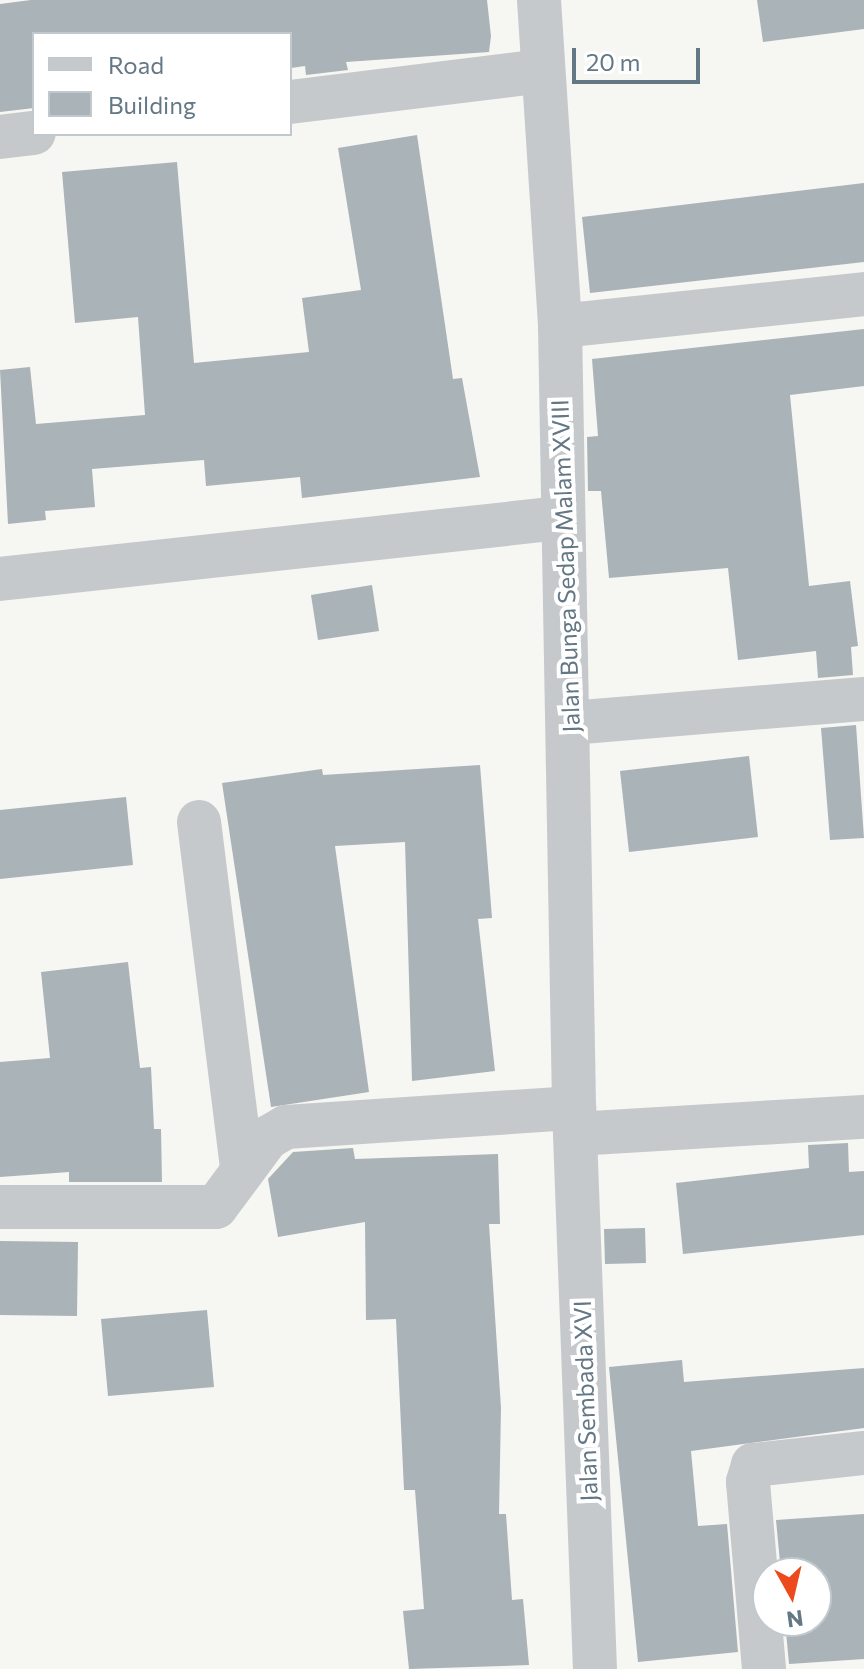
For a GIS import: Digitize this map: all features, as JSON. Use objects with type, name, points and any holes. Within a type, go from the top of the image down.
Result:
[{"type":"street","name":"Jalan Bunga Sedap Malam XVIII","points":[[539,0],[541,71],[560,326],[561,518],[570,723],[574,1121]]},
{"type":"street","points":[[292,102],[541,71]]},
{"type":"street","points":[[0,137],[32,133]]},
{"type":"street","points":[[560,326],[864,294]]},
{"type":"street","points":[[0,579],[561,518]]},
{"type":"street","points":[[570,723],[864,699]]},
{"type":"street","points":[[199,822],[242,1169]]},
{"type":"street","points":[[0,1207],[216,1207],[242,1169],[286,1127],[864,1117]]},
{"type":"street","name":"Jalan Sembada XVI","points":[[574,1121],[595,1669]]},
{"type":"street","points":[[764,1669],[748,1482],[753,1465],[864,1453]]},
{"type":"building","points":[[31,0],[487,0],[491,36],[489,52],[346,62],[348,70],[306,75],[305,66],[292,68],[292,32],[32,32],[32,108],[0,112],[0,4]]},
{"type":"building","points":[[757,0],[864,0],[864,29],[763,42]]},
{"type":"building","points":[[417,135],[453,379],[462,378],[480,477],[302,498],[300,477],[206,486],[204,460],[92,469],[95,507],[45,511],[46,520],[8,524],[0,370],[30,367],[36,424],[145,415],[138,317],[75,323],[62,172],[177,162],[194,363],[309,352],[302,298],[361,290],[338,148]]},
{"type":"building","points":[[864,183],[864,262],[590,293],[582,217]]},
{"type":"building","points":[[864,329],[864,386],[790,395],[809,586],[850,581],[858,646],[851,647],[853,675],[818,678],[816,651],[738,660],[728,568],[609,578],[601,491],[588,491],[587,437],[598,436],[592,359]]},
{"type":"building","points":[[372,585],[379,631],[318,640],[311,595]]},
{"type":"building","points":[[856,725],[864,838],[830,840],[821,728]]},
{"type":"building","points":[[749,756],[758,837],[629,852],[620,771]]},
{"type":"building","points":[[480,765],[492,918],[478,919],[495,1071],[412,1081],[405,842],[335,846],[369,1092],[271,1107],[222,783],[322,769],[323,775]]},
{"type":"building","points":[[126,797],[133,865],[0,879],[0,810]]},
{"type":"building","points":[[128,962],[140,1068],[151,1067],[154,1129],[161,1129],[162,1182],[69,1182],[69,1172],[0,1177],[0,1062],[50,1058],[41,972]]},
{"type":"building","points":[[848,1143],[849,1172],[864,1171],[864,1235],[683,1254],[676,1183],[809,1168],[808,1145]]},
{"type":"building","points":[[353,1148],[355,1159],[498,1154],[500,1224],[489,1224],[501,1408],[499,1514],[506,1514],[512,1600],[523,1599],[529,1665],[409,1669],[403,1611],[424,1609],[415,1490],[404,1490],[396,1319],[366,1320],[365,1222],[278,1237],[268,1179],[293,1152]]},
{"type":"building","points":[[645,1228],[646,1263],[605,1264],[604,1229]]},
{"type":"building","points":[[0,1241],[78,1242],[77,1316],[0,1315]]},
{"type":"building","points":[[207,1310],[214,1387],[108,1396],[101,1319]]},
{"type":"building","points":[[682,1360],[684,1382],[864,1368],[864,1428],[691,1451],[698,1526],[727,1524],[738,1652],[638,1662],[609,1367]]},
{"type":"building","points":[[864,1514],[864,1659],[789,1664],[786,1637],[832,1637],[832,1557],[779,1557],[776,1520]]}]
